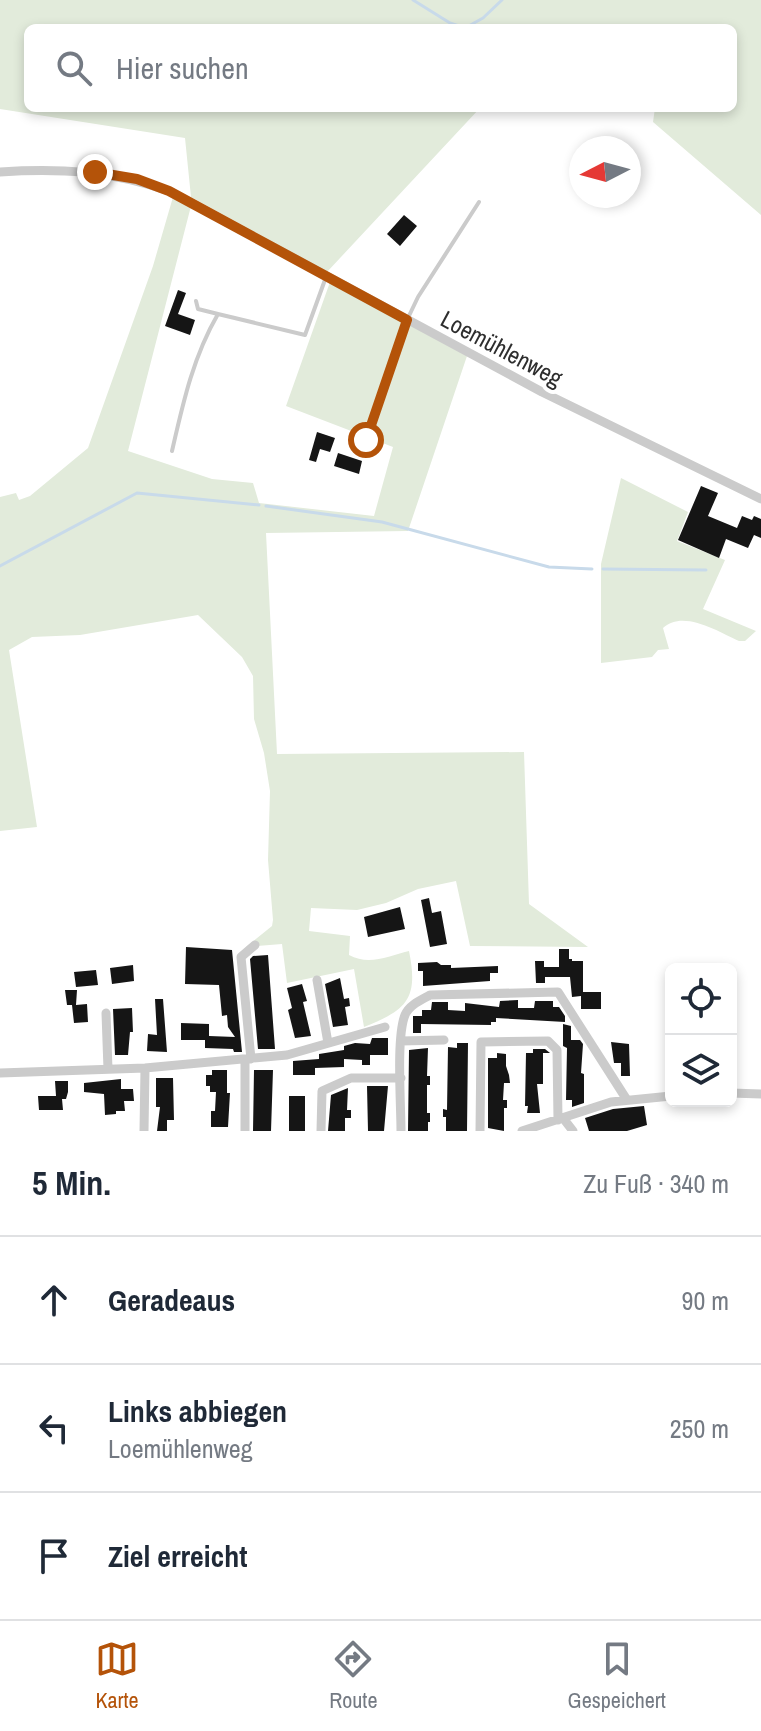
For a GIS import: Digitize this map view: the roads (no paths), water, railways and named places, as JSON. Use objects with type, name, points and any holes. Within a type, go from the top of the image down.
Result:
[{"type":"street","name":"Loemühlenweg","points":[[0,172],[95,172],[137,179],[192,202],[542,392],[761,499]]},
{"type":"street","points":[[245,1131],[248,1059],[241,957],[255,945]]},
{"type":"street","points":[[317,980],[328,1043]]},
{"type":"street","points":[[401,1131],[401,1041],[406,1012],[430,995],[558,992],[627,1100]]},
{"type":"street","points":[[106,1013],[108,1069]]},
{"type":"street","points":[[0,1073],[145,1068],[287,1055],[385,1027]]},
{"type":"street","points":[[401,1041],[444,1040]]},
{"type":"street","points":[[480,1131],[481,1042],[548,1041],[557,1050],[560,1119],[573,1131]]},
{"type":"street","points":[[144,1131],[145,1068]]},
{"type":"street","points":[[321,1131],[322,1091],[351,1078],[401,1078]]},
{"type":"street","points":[[737,1093],[761,1094]]},
{"type":"street","points":[[522,1131],[611,1102],[665,1097]]},
{"type":"lane","points":[[366,440],[407,320],[418,297],[479,202]]},
{"type":"lane","points":[[196,301],[198,309],[305,335],[326,277]]},
{"type":"lane","points":[[172,451],[188,383],[206,334],[218,314]]},
{"type":"waterway","points":[[413,0],[453,24]]},
{"type":"waterway","points":[[472,24],[502,0]]},
{"type":"waterway","points":[[0,566],[137,493],[259,505]]},
{"type":"waterway","points":[[266,506],[382,522],[549,567],[592,569]]},
{"type":"waterway","points":[[603,569],[706,570]]}]
